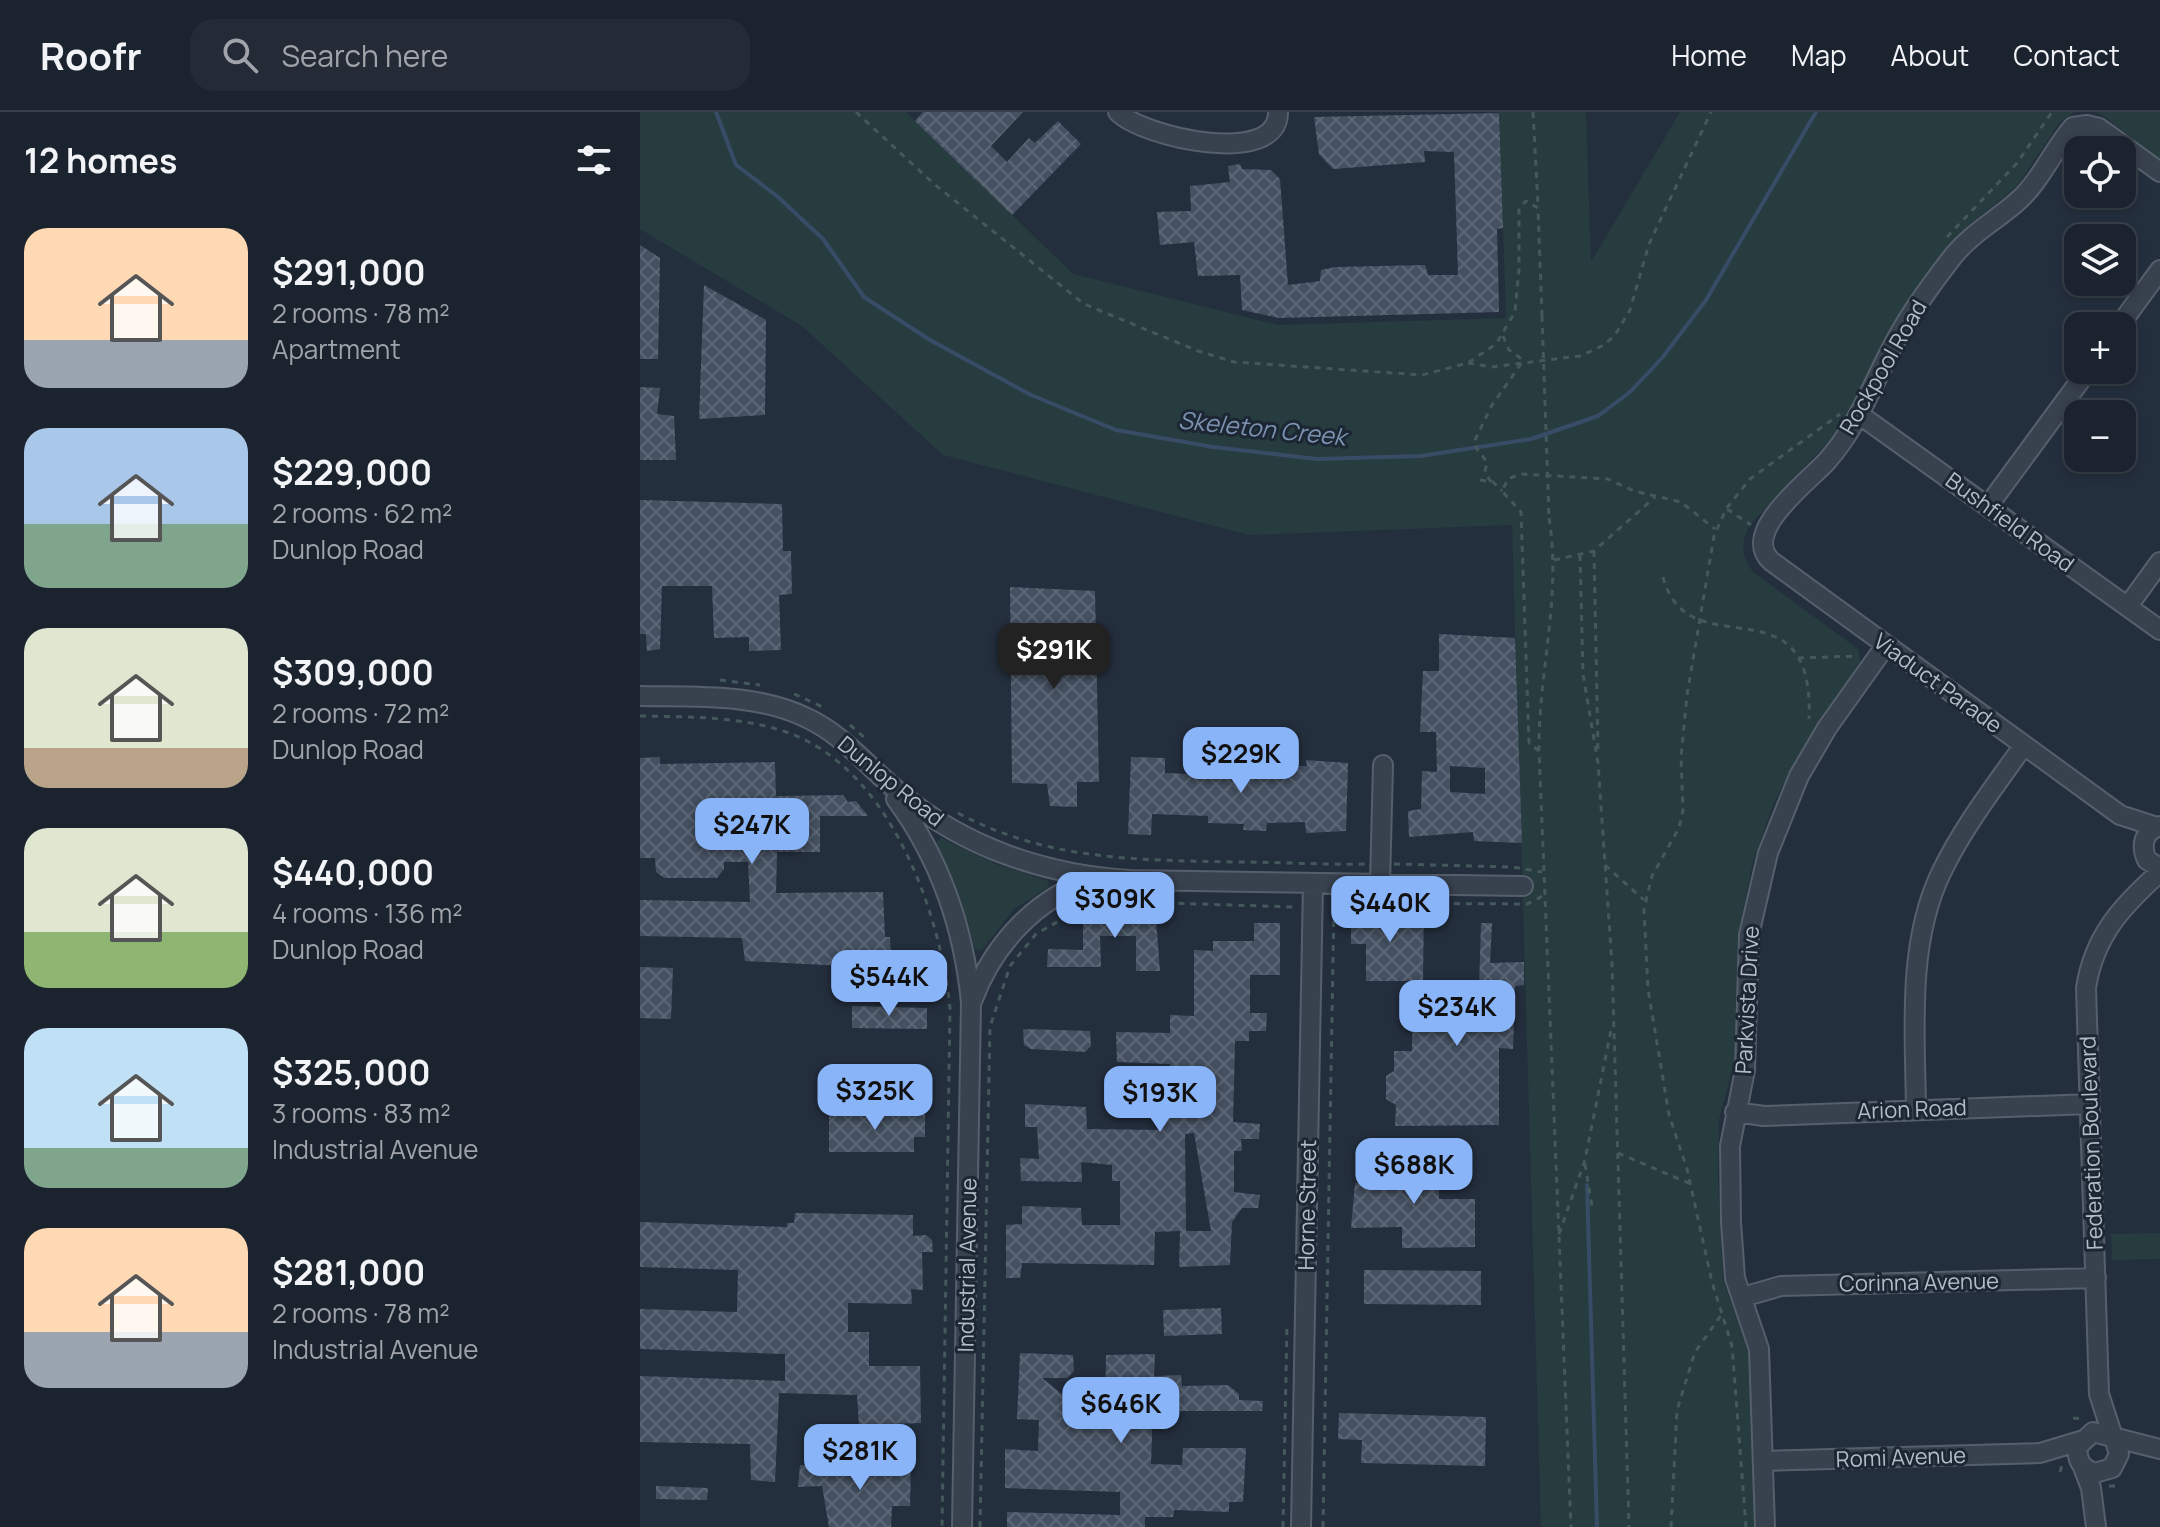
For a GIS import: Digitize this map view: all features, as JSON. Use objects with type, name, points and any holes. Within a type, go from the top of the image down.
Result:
[{"type":"street","points":[[1118,112],[1126,120],[1173,137],[1246,144],[1266,138],[1278,119],[1278,112]]},
{"type":"street","name":"Rockpool Road","points":[[1763,540],[1789,500],[1827,461],[1860,415],[1895,342],[1930,286],[1969,239],[2029,189],[2073,127],[2087,125],[2099,128],[2160,172]]},
{"type":"street","points":[[2129,312],[2160,270]]},
{"type":"street","points":[[1988,506],[2078,384]]},
{"type":"street","name":"Bushfield Road","points":[[1860,415],[2160,630]]},
{"type":"street","name":"Viaduct Parade","points":[[1763,540],[1771,561],[1886,645],[2120,815],[2158,827]]},
{"type":"street","points":[[2128,606],[2160,562]]},
{"type":"street","name":"Parkvista Drive","points":[[1765,1527],[1760,1359],[1735,1278],[1731,1222],[1730,1146],[1745,1070],[1749,935],[1768,853],[1806,762],[1886,645]]},
{"type":"street","name":"Dunlop Road","points":[[640,696],[729,698],[795,713],[832,733],[919,809],[968,839],[1025,861],[1098,878],[1523,886]]},
{"type":"street","points":[[1916,1108],[1918,957],[1930,906],[1939,876],[1956,844],[2024,745]]},
{"type":"street","points":[[1380,883],[1383,765]]},
{"type":"street","name":"Industrial Avenue","points":[[877,774],[911,818],[944,885],[963,949],[971,1003],[962,1527]]},
{"type":"street","name":"Viaduct Parade","points":[[2120,815],[2144,853],[2160,870]]},
{"type":"street","name":"Federation Boulevard","points":[[2127,902],[2144,853],[2146,836],[2158,827]]},
{"type":"street","name":"Federation Boulevard","points":[[2113,1438],[2099,1394],[2086,988],[2089,970],[2102,937],[2127,902],[2160,870]]},
{"type":"street","name":"Industrial Avenue","points":[[971,1003],[980,980],[1008,937],[1047,903],[1072,887],[1098,878]]},
{"type":"street","name":"Horne Street","points":[[1301,1527],[1313,883]]},
{"type":"street","name":"Arion Road","points":[[1735,1112],[1764,1116],[1916,1108],[2090,1104]]},
{"type":"street","name":"Corinna Avenue","points":[[1743,1297],[1781,1286],[2096,1278]]},
{"type":"street","name":"Federation Boulevard","points":[[2083,1438],[2099,1394]]},
{"type":"street","points":[[2096,1521],[2077,1454],[2083,1438],[2102,1432],[2113,1438],[2160,1449]]},
{"type":"street","name":"Romi Avenue","points":[[1763,1461],[2040,1453],[2083,1438]]},
{"type":"street","points":[[2096,1521],[2119,1451],[2113,1438]]},
{"type":"street","points":[[2083,1467],[2097,1473],[2160,1449]]},
{"type":"street","name":"Romi Avenue","points":[[2040,1453],[2083,1467]]},
{"type":"path","points":[[856,112],[934,184],[1051,281],[1084,304],[1116,319],[1234,362],[1404,375],[1430,374],[1468,363],[1503,336],[1512,322],[1517,297],[1519,208],[1526,201],[1538,208]]},
{"type":"path","points":[[866,112],[868,122]]},
{"type":"path","points":[[1533,112],[1549,518],[1554,560],[1539,751],[1571,1527]]},
{"type":"path","points":[[1468,363],[1491,367],[1528,364],[1593,352],[1623,324],[1637,293],[1649,244],[1711,112]]},
{"type":"path","points":[[1503,336],[1509,350],[1528,364]]},
{"type":"path","points":[[1521,364],[1497,398],[1475,440],[1487,462],[1485,472],[1491,482],[1521,512],[1529,743],[1539,751]]},
{"type":"path","points":[[1502,491],[1508,479],[1521,474],[1608,479],[1655,497],[1681,502],[1717,530],[1685,711],[1681,757],[1683,810],[1679,828],[1652,876],[1645,901],[1648,989],[1669,1115],[1691,1184],[1732,1346],[1739,1400],[1746,1527]]},
{"type":"path","points":[[1480,480],[1491,482]]},
{"type":"path","points":[[1554,560],[1594,551],[1655,497]]},
{"type":"path","points":[[1726,509],[1763,540]]},
{"type":"path","points":[[1594,551],[1598,763],[1613,1017],[1629,1527]]},
{"type":"path","points":[[1580,555],[1583,674],[1598,763]]},
{"type":"path","points":[[1663,577],[1674,601],[1700,621],[1721,628],[1768,632],[1798,658],[1806,666],[1810,687],[1809,719]]},
{"type":"path","points":[[1798,658],[1870,656]]},
{"type":"path","points":[[709,680],[770,688]]},
{"type":"path","points":[[783,691],[818,703],[838,716]]},
{"type":"path","points":[[640,716],[720,718],[785,731],[810,742],[854,780],[874,804],[907,855],[933,913],[941,942],[950,1008],[942,1527]]},
{"type":"path","points":[[848,723],[868,740]]},
{"type":"path","points":[[949,807],[1014,838],[1082,856],[1135,861],[1512,867],[1543,872]]},
{"type":"path","points":[[1605,865],[1645,901]]},
{"type":"path","points":[[1323,1527],[1334,903],[1527,904],[1543,896]]},
{"type":"path","points":[[980,1527],[990,1027],[1010,966],[1045,928],[1063,916],[1104,901],[1296,906]]},
{"type":"path","points":[[1558,1238],[1585,1160],[1613,1017]]},
{"type":"path","points":[[1618,1153],[1691,1184]]},
{"type":"path","points":[[1585,1160],[1592,1207]]},
{"type":"path","points":[[1671,1527],[1677,1410],[1687,1369],[1722,1314]]},
{"type":"path","points":[[1283,1527],[1287,1320]]},
{"type":"green space","points":[[640,112],[906,112],[1073,274],[1278,325],[1506,318],[1499,112],[1586,112],[1591,262],[1680,112],[2075,112],[2060,122],[2017,186],[1969,225],[1937,261],[1894,322],[1852,408],[1835,434],[1750,525],[1745,537],[1744,555],[1753,572],[1858,649],[1861,664],[1800,753],[1774,803],[1753,861],[1738,935],[1735,1059],[1719,1120],[1718,1177],[1723,1280],[1749,1353],[1755,1527],[1541,1527],[1512,525],[1249,535],[943,455],[802,326],[640,229]]},
{"type":"green space","points":[[2096,112],[2160,112],[2160,160],[2136,141],[2136,136],[2129,136]]},
{"type":"green space","points":[[941,838],[996,864],[1048,881],[1049,887],[1014,909],[981,951],[975,949],[958,890],[936,843]]},
{"type":"green space","points":[[2160,1233],[2160,1259],[2112,1260],[2111,1234]]},
{"type":"building","points":[[923,112],[1023,112],[991,146],[1007,162],[1029,138],[1035,143],[1058,121],[1081,144],[1012,215],[915,121]]},
{"type":"building","points":[[1499,113],[1503,228],[1497,229],[1499,312],[1279,318],[1242,310],[1240,275],[1198,276],[1194,242],[1160,245],[1157,212],[1191,211],[1190,186],[1230,182],[1228,166],[1240,164],[1242,169],[1271,170],[1280,179],[1288,285],[1320,281],[1321,270],[1335,267],[1425,265],[1428,275],[1458,275],[1454,152],[1424,151],[1425,162],[1333,169],[1319,154],[1314,117]]},
{"type":"building","points":[[640,245],[660,258],[658,359],[640,359]]},
{"type":"building","points":[[704,285],[766,320],[765,415],[699,419]]},
{"type":"building","points":[[640,387],[660,388],[657,414],[674,416],[676,460],[640,460]]},
{"type":"building","points":[[640,500],[782,504],[783,551],[791,551],[792,594],[779,595],[781,650],[749,651],[749,637],[714,638],[712,586],[662,586],[660,649],[647,651],[646,634],[640,634]]},
{"type":"building","points":[[1010,587],[1095,591],[1099,782],[1077,782],[1077,807],[1050,806],[1047,784],[1012,783]]},
{"type":"building","points":[[1439,634],[1515,638],[1522,843],[1474,841],[1473,832],[1409,837],[1408,811],[1421,809],[1422,771],[1437,772],[1436,732],[1420,732],[1423,671],[1439,671]],"holes":[[[1450,766],[1485,768],[1485,794],[1450,792]]]},
{"type":"building","points":[[660,757],[660,764],[775,762],[776,796],[843,795],[848,802],[856,801],[868,816],[820,816],[820,852],[777,852],[776,893],[883,892],[885,937],[890,937],[891,955],[902,960],[902,969],[745,961],[742,938],[640,936],[640,900],[750,902],[748,862],[724,862],[724,869],[717,878],[664,878],[656,872],[655,858],[640,858],[640,758]]},
{"type":"building","points":[[1131,757],[1165,758],[1165,773],[1189,774],[1189,764],[1274,769],[1274,766],[1307,766],[1306,760],[1348,763],[1346,831],[1306,833],[1305,822],[1267,823],[1266,831],[1243,830],[1244,824],[1208,823],[1208,816],[1152,814],[1151,835],[1128,834]]},
{"type":"building","points":[[1412,904],[1424,905],[1423,981],[1366,981],[1366,944],[1351,944],[1351,905],[1377,905],[1377,918],[1412,918]]},
{"type":"building","points":[[1155,905],[1160,971],[1136,971],[1136,936],[1100,936],[1101,967],[1047,967],[1048,949],[1083,950],[1083,922],[1116,922],[1115,906]]},
{"type":"building","points":[[1254,923],[1280,923],[1280,975],[1250,975],[1250,1013],[1267,1013],[1266,1031],[1249,1031],[1249,1041],[1235,1041],[1233,1122],[1260,1124],[1259,1139],[1241,1139],[1242,1151],[1234,1151],[1234,1192],[1260,1195],[1258,1208],[1242,1208],[1232,1222],[1230,1265],[1179,1267],[1180,1231],[1155,1232],[1154,1265],[1022,1263],[1020,1278],[1006,1278],[1006,1225],[1022,1224],[1022,1206],[1081,1208],[1082,1225],[1120,1225],[1120,1181],[1112,1181],[1112,1165],[1081,1162],[1082,1182],[1021,1181],[1020,1158],[1039,1159],[1037,1127],[1025,1127],[1025,1104],[1086,1107],[1087,1129],[1160,1130],[1160,1101],[1170,1101],[1170,1064],[1117,1062],[1116,1032],[1170,1033],[1170,1015],[1194,1016],[1194,950],[1213,951],[1213,941],[1254,941]],"holes":[[[1194,1133],[1211,1231],[1186,1231],[1185,1134]]]},
{"type":"building","points":[[1481,923],[1492,923],[1490,963],[1524,962],[1524,985],[1515,986],[1513,1049],[1499,1048],[1499,1125],[1395,1126],[1396,1105],[1386,1099],[1386,1076],[1394,1071],[1394,1051],[1412,1051],[1413,986],[1479,987]]},
{"type":"building","points":[[640,967],[673,968],[671,1019],[640,1018]]},
{"type":"building","points":[[852,1006],[927,1008],[927,1029],[852,1028]]},
{"type":"building","points":[[1023,1029],[1090,1031],[1091,1046],[1085,1052],[1031,1049],[1024,1045]]},
{"type":"building","points":[[925,1112],[925,1137],[914,1137],[914,1152],[829,1152],[829,1113]]},
{"type":"building","points":[[1374,1159],[1439,1160],[1439,1199],[1475,1199],[1475,1247],[1402,1248],[1402,1227],[1351,1228],[1355,1183],[1374,1183]]},
{"type":"building","points":[[795,1213],[913,1215],[913,1236],[926,1235],[932,1240],[933,1252],[922,1252],[923,1290],[911,1289],[912,1304],[848,1303],[848,1332],[869,1332],[869,1366],[920,1366],[921,1423],[859,1425],[857,1395],[779,1393],[775,1482],[751,1480],[750,1444],[640,1442],[640,1376],[785,1381],[785,1354],[640,1349],[640,1309],[737,1312],[738,1270],[640,1267],[640,1222],[787,1227],[787,1223],[794,1223]]},
{"type":"building","points":[[1364,1270],[1481,1271],[1481,1305],[1364,1304]]},
{"type":"building","points":[[1221,1308],[1222,1334],[1164,1336],[1163,1310]]},
{"type":"building","points":[[1020,1353],[1073,1355],[1074,1371],[1067,1378],[1042,1378],[1074,1404],[1071,1419],[1105,1420],[1106,1355],[1155,1354],[1154,1376],[1181,1375],[1182,1386],[1228,1385],[1239,1394],[1239,1400],[1263,1401],[1262,1411],[1153,1411],[1151,1464],[1182,1465],[1183,1448],[1246,1448],[1243,1502],[1229,1502],[1229,1512],[1174,1510],[1173,1517],[1145,1517],[1145,1527],[1007,1527],[1007,1512],[1120,1515],[1120,1492],[1005,1488],[1005,1449],[1038,1451],[1039,1420],[1017,1419]]},
{"type":"building","points":[[1339,1413],[1486,1417],[1485,1466],[1361,1463],[1362,1440],[1338,1439]]},
{"type":"building","points":[[800,1465],[911,1465],[910,1506],[892,1506],[891,1527],[829,1527],[822,1486],[798,1487]]},
{"type":"building","points":[[656,1486],[708,1488],[707,1500],[656,1499]]},
{"type":"waterway","name":"Skeleton Creek","points":[[716,112],[736,165],[778,197],[823,239],[864,297],[930,340],[1031,395],[1116,430],[1213,447],[1317,459],[1421,456],[1531,439],[1598,416],[1630,392],[1662,358],[1706,300],[1816,112]]},
{"type":"waterway","points":[[1587,1185],[1597,1527]]}]
